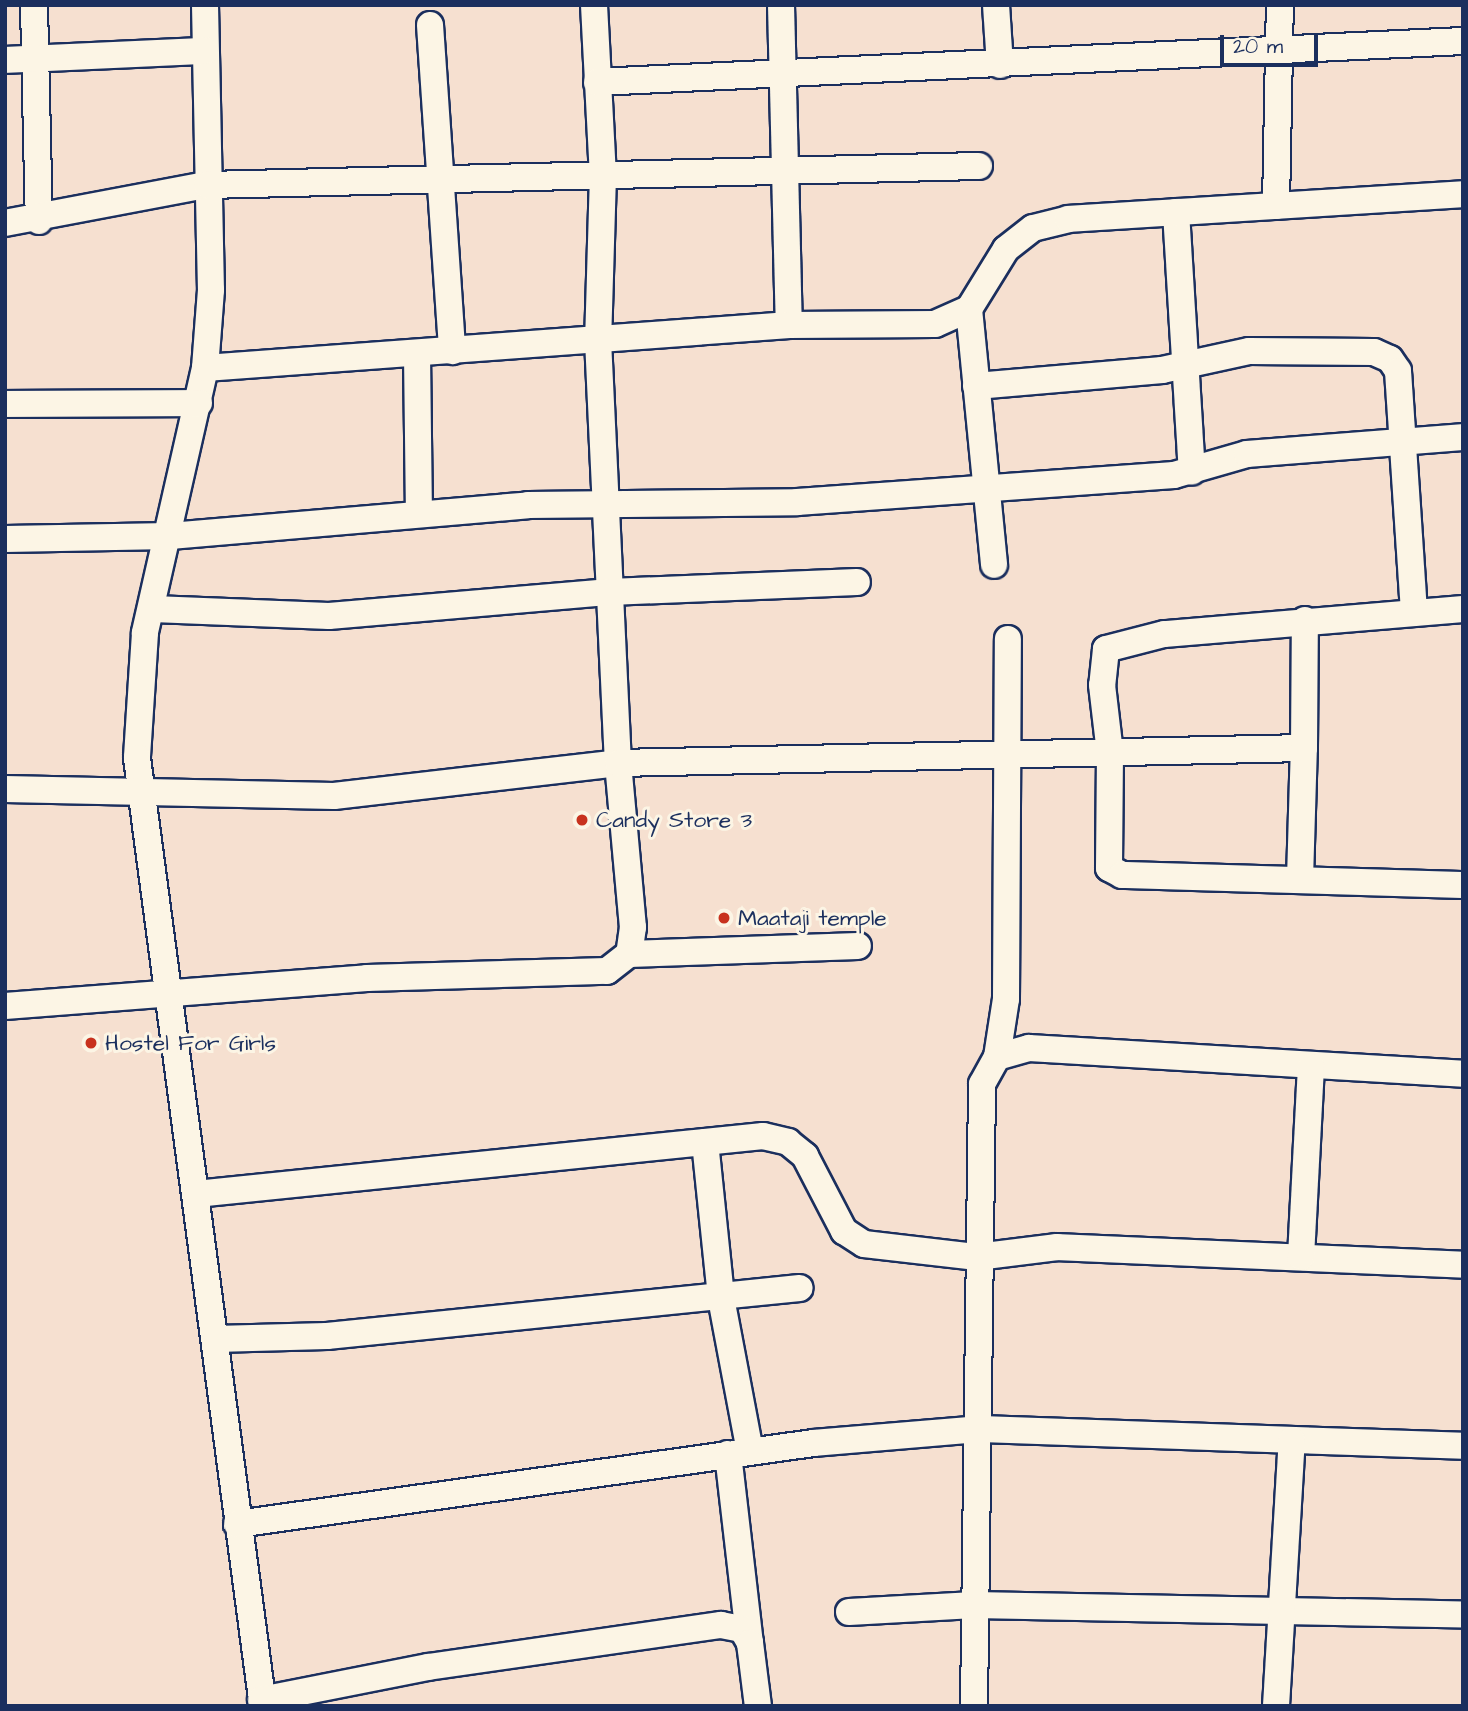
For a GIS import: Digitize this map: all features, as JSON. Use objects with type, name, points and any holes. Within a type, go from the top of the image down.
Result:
[{"type":"street","points":[[34,5],[39,221]]},
{"type":"street","points":[[205,5],[211,290],[205,368],[138,690],[139,796],[172,995],[237,1524],[262,1703],[652,1632],[721,1625],[741,1629],[750,1643]]},
{"type":"street","points":[[594,5],[603,174],[598,340],[618,763],[633,927],[629,954]]},
{"type":"street","points":[[781,5],[789,325]]},
{"type":"street","points":[[996,5],[1000,65]]},
{"type":"street","points":[[1276,205],[1280,5]]},
{"type":"street","points":[[430,25],[452,351]]},
{"type":"street","points":[[597,82],[783,76],[1463,41]]},
{"type":"street","points":[[5,60],[205,51]]},
{"type":"street","points":[[5,223],[39,221],[207,185],[440,176],[979,166]]},
{"type":"street","points":[[205,368],[789,325],[935,324],[969,309],[1006,249],[1032,228],[1176,212],[1463,194]]},
{"type":"street","points":[[1176,212],[1192,472]]},
{"type":"street","points":[[969,309],[994,565]]},
{"type":"street","points":[[976,386],[1185,364],[1248,351],[1374,352],[1390,359],[1398,371],[1413,612]]},
{"type":"street","points":[[417,354],[419,514]]},
{"type":"street","points":[[5,404],[199,403]]},
{"type":"street","points":[[5,539],[170,536],[419,514],[606,503],[797,502],[1192,472],[1247,454],[1463,437]]},
{"type":"street","points":[[153,609],[329,615],[610,592],[857,582]]},
{"type":"street","points":[[1463,609],[1215,626],[1106,649],[1102,685],[1110,753],[1110,868],[1122,875],[1463,885]]},
{"type":"street","points":[[1300,879],[1305,620]]},
{"type":"street","points":[[974,1706],[974,1605],[981,1429],[977,1257],[982,1084],[997,1057],[1006,999],[1008,639]]},
{"type":"street","points":[[5,789],[139,796],[334,796],[618,763],[1304,748]]},
{"type":"street","points":[[5,1006],[367,978],[607,971],[629,954],[858,946]]},
{"type":"street","points":[[997,1057],[1029,1048],[1311,1067],[1463,1074]]},
{"type":"street","points":[[1301,1257],[1311,1067]]},
{"type":"street","points":[[197,1194],[764,1136],[788,1142],[805,1156],[844,1231],[863,1244],[977,1257],[1057,1247],[1463,1265]]},
{"type":"street","points":[[705,1142],[739,1453],[750,1643],[758,1706]]},
{"type":"street","points":[[215,1339],[340,1335],[800,1289]]},
{"type":"street","points":[[237,1524],[739,1453],[981,1429],[1463,1446]]},
{"type":"street","points":[[1276,1706],[1292,1440]]},
{"type":"street","points":[[849,1612],[974,1605],[1463,1614]]},
{"type":"place","name":"Candy Store 3","points":[[582,820]]},
{"type":"place","name":"Maataji temple","points":[[724,918]]},
{"type":"place","name":"Hostel For Girls","points":[[91,1043]]}]
